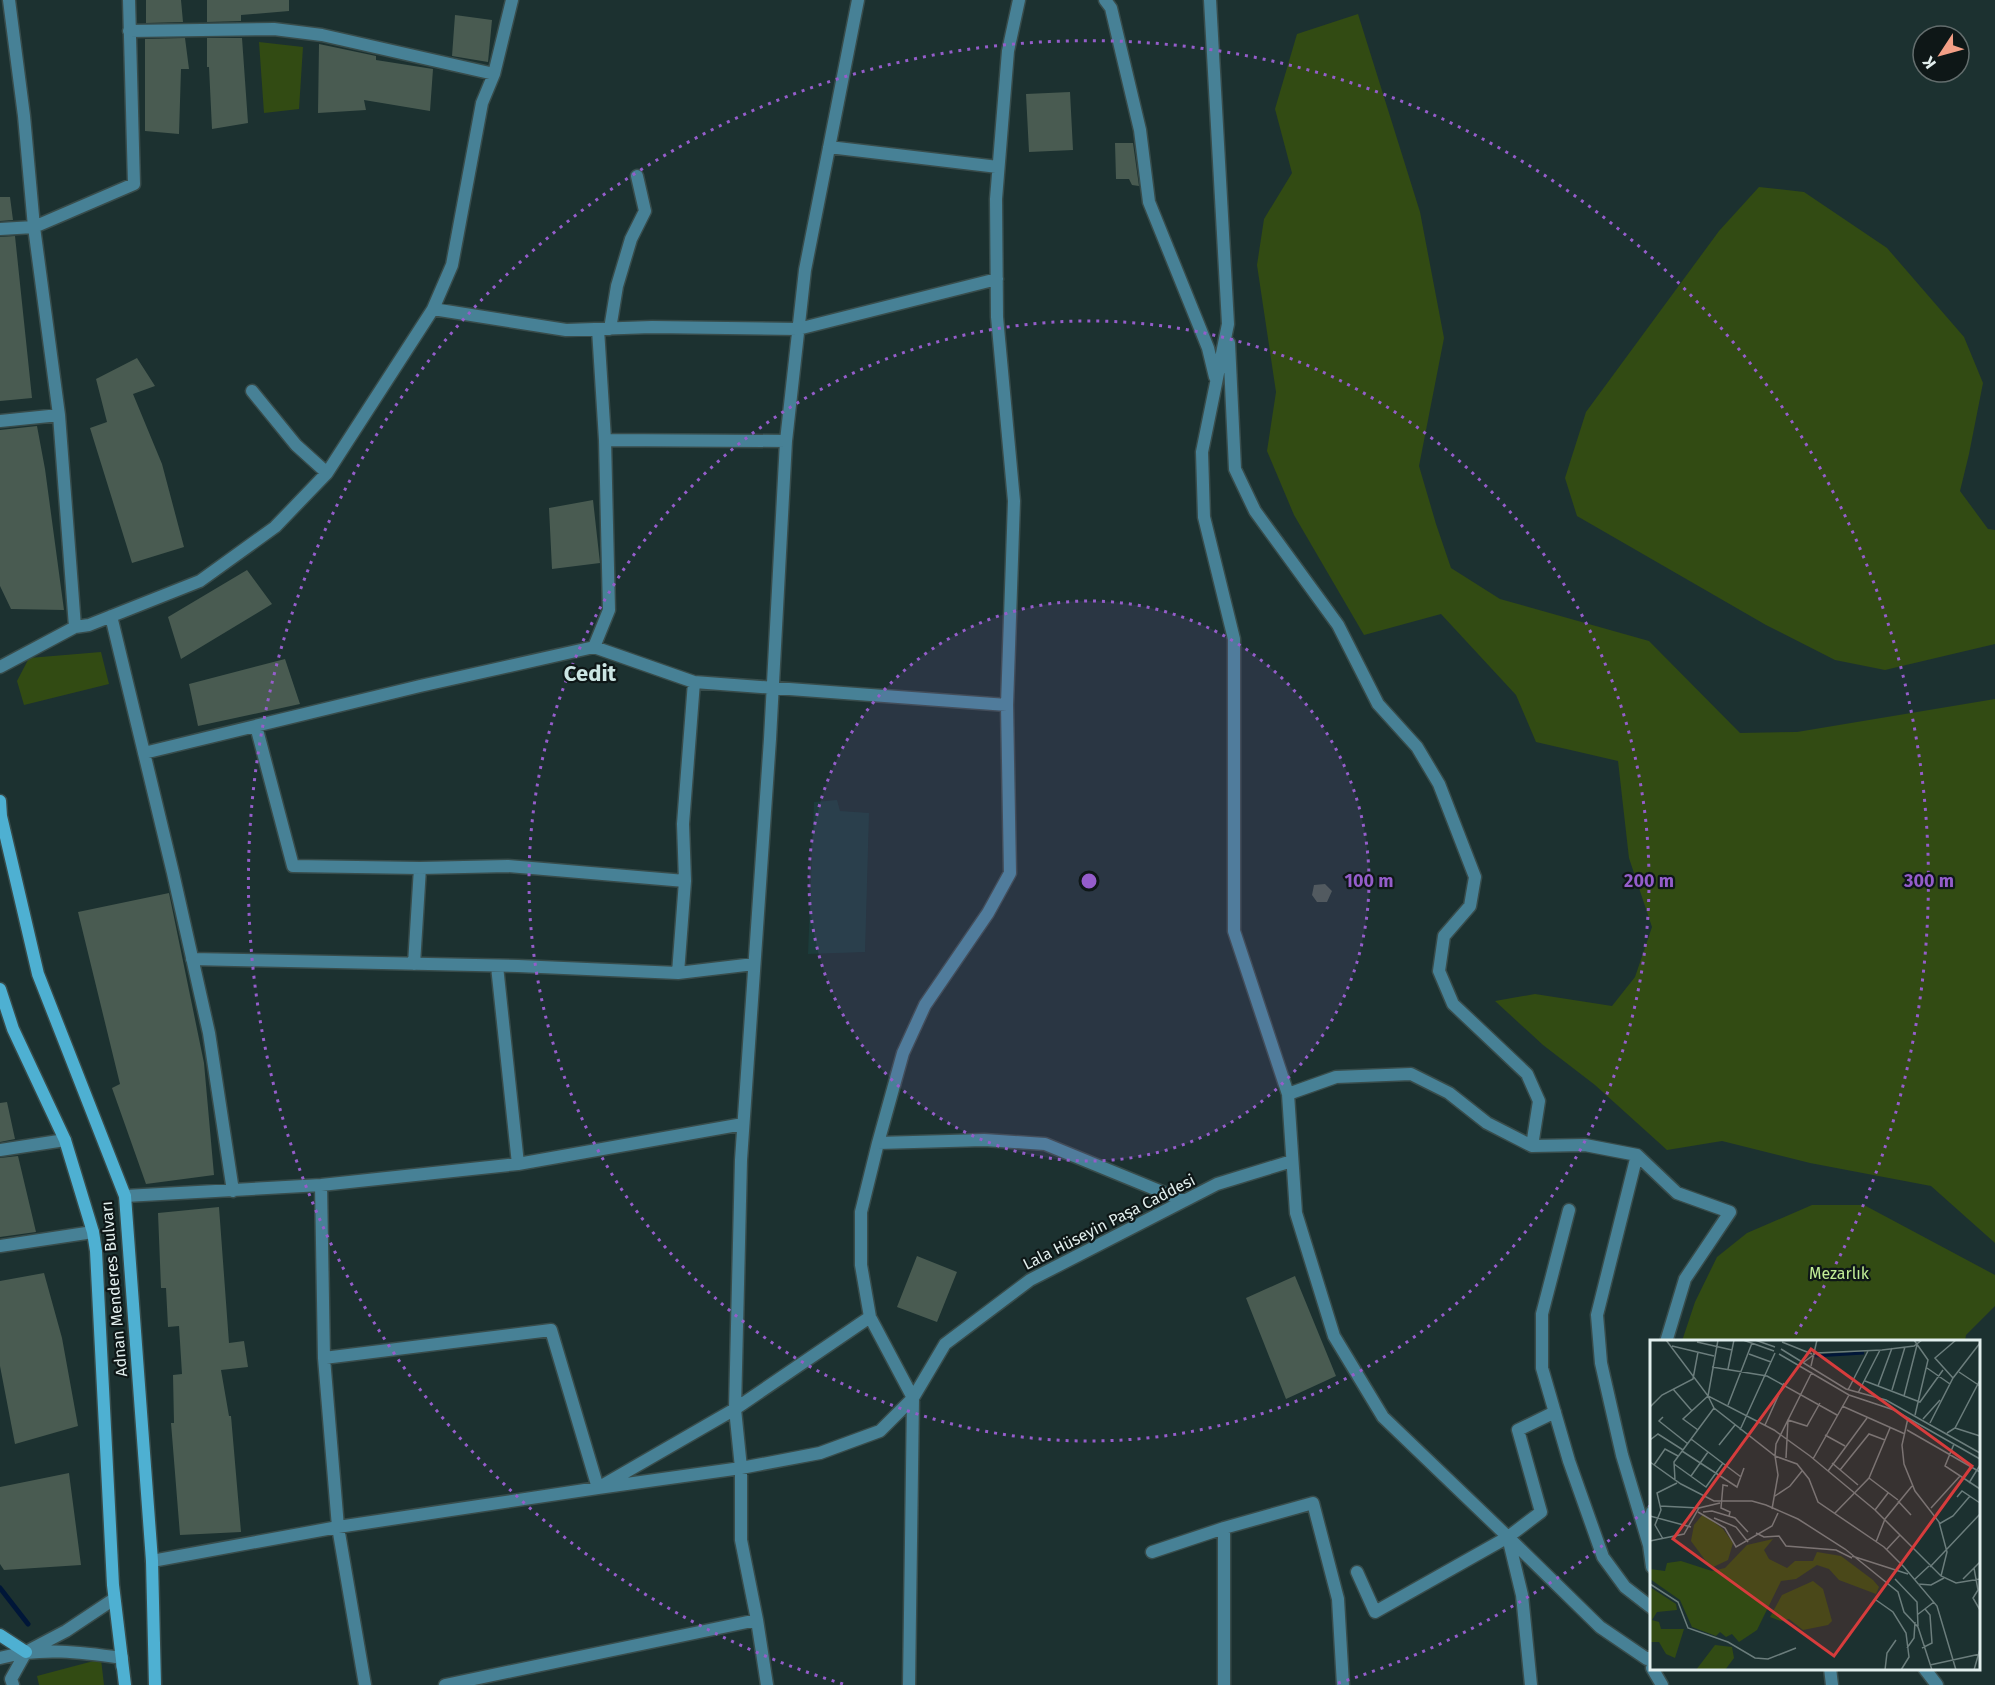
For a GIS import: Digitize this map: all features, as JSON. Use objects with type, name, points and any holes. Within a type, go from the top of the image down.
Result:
[{"type":"main road","name":"Adnan Menderes Bulvarı","points":[[0,801],[1,816],[38,974],[125,1196],[152,1561],[155,1685]]},
{"type":"main road","name":"Adnan Menderes Bulvarı","points":[[0,989],[13,1029],[66,1140],[93,1232],[96,1251],[114,1599],[124,1685]]},
{"type":"main road","points":[[0,1635],[26,1652]]},
{"type":"street","points":[[9,0],[24,116],[34,227],[59,414],[75,627]]},
{"type":"street","points":[[0,229],[34,227],[134,184],[129,0]]},
{"type":"street","points":[[0,667],[75,627],[89,625],[200,581],[275,527],[327,473],[433,309],[452,265],[482,103],[494,74],[512,0]]},
{"type":"street","points":[[767,1685],[741,1540],[741,1468],[735,1409],[741,1161],[773,687],[786,441],[805,270],[858,0]]},
{"type":"street","points":[[152,1561],[338,1527],[741,1468],[820,1453],[880,1431],[914,1398],[870,1317],[861,1265],[861,1212],[903,1053],[925,1005],[988,913],[1010,873],[1007,705],[1014,501],[997,317],[996,199],[1008,51],[1019,0]]},
{"type":"street","points":[[1105,0],[1111,8],[1140,130],[1149,202],[1208,348],[1216,382]]},
{"type":"street","points":[[1210,0],[1235,469],[1255,511],[1338,626],[1378,704],[1418,747],[1439,784],[1475,877],[1470,906],[1444,936],[1440,971],[1453,1004],[1527,1074],[1539,1101],[1532,1146]]},
{"type":"street","points":[[129,31],[274,29],[293,31],[322,35],[494,74]]},
{"type":"street","points":[[829,147],[998,167]]},
{"type":"street","points":[[594,647],[609,610],[604,329],[632,239],[645,211],[637,176]]},
{"type":"street","points":[[433,309],[566,330],[652,327],[798,329],[997,279]]},
{"type":"street","points":[[1228,324],[1202,452],[1204,517],[1234,639],[1233,931],[1288,1094],[1296,1213],[1334,1336],[1383,1417],[1600,1627],[1650,1663]]},
{"type":"street","points":[[252,391],[296,445],[327,473]]},
{"type":"street","points":[[0,421],[59,414]]},
{"type":"street","points":[[605,440],[786,441]]},
{"type":"street","points":[[111,616],[208,1033],[233,1191]]},
{"type":"street","points":[[144,753],[409,688],[594,647],[694,682],[1007,705]]},
{"type":"street","points":[[678,973],[686,881],[683,824],[694,682]]},
{"type":"street","points":[[256,726],[293,866],[420,868],[508,866],[686,881]]},
{"type":"street","points":[[414,964],[420,868]]},
{"type":"street","points":[[192,959],[678,973],[754,964]]},
{"type":"street","points":[[497,966],[518,1164]]},
{"type":"street","points":[[1288,1094],[1336,1077],[1411,1074],[1449,1093],[1487,1123],[1532,1146],[1585,1145],[1637,1155],[1677,1193],[1730,1212],[1685,1279],[1666,1340]]},
{"type":"street","points":[[125,1196],[321,1185],[518,1164],[743,1124]]},
{"type":"street","points":[[0,1150],[66,1140]]},
{"type":"street","points":[[878,1143],[984,1140],[1045,1144],[1184,1201]]},
{"type":"street","points":[[1637,1155],[1597,1316],[1601,1363],[1616,1432],[1650,1552]]},
{"type":"street","name":"Lala Hüseyin Paşa Caddesi","points":[[909,1685],[914,1398],[945,1344],[1030,1280],[1217,1184],[1292,1161]]},
{"type":"street","points":[[321,1185],[324,1358],[338,1527],[365,1685]]},
{"type":"street","points":[[1569,1210],[1542,1314],[1542,1368],[1569,1461],[1603,1557],[1625,1587],[1650,1606]]},
{"type":"street","points":[[0,1246],[93,1232]]},
{"type":"street","points":[[598,1488],[735,1409],[870,1317]]},
{"type":"street","points":[[324,1358],[551,1330],[598,1488]]},
{"type":"street","points":[[1357,1572],[1375,1612],[1508,1538],[1540,1512],[1518,1430],[1555,1412]]},
{"type":"street","points":[[1152,1552],[1224,1528],[1313,1503],[1338,1599],[1342,1685]]},
{"type":"street","points":[[1224,1528],[1224,1685]]},
{"type":"street","points":[[1649,1545],[1650,1534]]},
{"type":"street","points":[[1508,1538],[1522,1595],[1531,1685]]},
{"type":"street","points":[[13,1685],[11,1679],[26,1652],[66,1631],[114,1599]]},
{"type":"street","points":[[445,1685],[757,1620]]},
{"type":"street","points":[[0,1658],[26,1652],[74,1652],[122,1658]]},
{"type":"street","points":[[1654,1670],[1662,1685]]},
{"type":"street","points":[[1830,1670],[1832,1685]]},
{"type":"street","points":[[1926,1670],[1937,1685]]},
{"type":"shaded area","points":[[837,800],[840,811],[869,813],[865,952],[808,954],[814,802]]},
{"type":"green space","points":[[1358,14],[1420,212],[1444,338],[1419,466],[1451,568],[1500,599],[1649,641],[1740,733],[1797,732],[1995,699],[1995,1243],[1931,1186],[1810,1163],[1722,1141],[1667,1150],[1595,1085],[1543,1045],[1495,1001],[1535,994],[1612,1006],[1635,977],[1652,927],[1629,858],[1618,761],[1536,742],[1516,695],[1441,614],[1364,635],[1294,515],[1267,451],[1276,392],[1257,265],[1264,219],[1292,173],[1275,109],[1297,34]]},
{"type":"green space","points":[[259,42],[303,47],[299,109],[264,113]]},
{"type":"green space","points":[[1759,187],[1804,192],[1887,248],[1964,337],[1983,383],[1960,491],[1988,529],[1995,530],[1995,644],[1885,670],[1835,660],[1766,625],[1577,516],[1565,478],[1586,412],[1719,231]]},
{"type":"green space","points":[[101,652],[109,684],[24,705],[17,681],[29,658]]},
{"type":"green space","name":"Mezarlık","points":[[1812,1205],[1864,1205],[1995,1275],[1995,1306],[1966,1335],[1965,1340],[1682,1340],[1695,1302],[1717,1257],[1747,1233]]},
{"type":"green space","points":[[101,1659],[104,1685],[39,1685],[37,1676]]},
{"type":"building","points":[[146,0],[181,0],[183,22],[146,23]]},
{"type":"building","points":[[207,0],[289,0],[289,11],[241,15],[241,21],[207,22]]},
{"type":"building","points":[[455,15],[492,20],[488,62],[452,56]]},
{"type":"building","points":[[185,38],[189,69],[181,69],[179,134],[145,131],[145,39]]},
{"type":"building","points":[[207,38],[242,38],[248,123],[212,129]]},
{"type":"building","points":[[319,44],[376,56],[376,60],[433,69],[430,111],[364,100],[366,110],[318,113]]},
{"type":"building","points":[[1070,92],[1073,150],[1029,152],[1026,94]]},
{"type":"building","points":[[1115,143],[1133,143],[1139,186],[1132,185],[1129,179],[1116,179]]},
{"type":"building","points":[[0,197],[10,197],[13,220],[0,221]]},
{"type":"building","points":[[15,236],[32,398],[0,401],[0,237]]},
{"type":"building","points":[[137,358],[155,386],[133,394],[162,464],[184,547],[132,563],[90,428],[107,422],[96,379]]},
{"type":"building","points":[[37,426],[64,610],[11,609],[0,586],[0,430]]},
{"type":"building","points":[[593,500],[600,563],[552,569],[549,508]]},
{"type":"building","points":[[247,570],[272,604],[181,659],[168,617]]},
{"type":"building","points":[[285,659],[300,704],[198,726],[189,684]]},
{"type":"building","points":[[1325,884],[1332,891],[1327,902],[1317,902],[1312,895],[1314,885]]},
{"type":"building","points":[[169,893],[204,1063],[214,1175],[146,1184],[112,1088],[120,1084],[78,912]]},
{"type":"building","points":[[7,1102],[15,1139],[0,1142],[0,1103]]},
{"type":"building","points":[[18,1156],[36,1232],[0,1237],[0,1158]]},
{"type":"building","points":[[219,1207],[229,1343],[244,1341],[248,1367],[221,1370],[229,1416],[231,1416],[241,1532],[180,1535],[171,1423],[174,1423],[173,1375],[182,1374],[179,1326],[168,1327],[166,1288],[161,1288],[158,1213]]},
{"type":"building","points":[[917,1256],[957,1272],[937,1322],[897,1307]]},
{"type":"building","points":[[44,1273],[62,1338],[78,1426],[15,1444],[0,1366],[0,1281]]},
{"type":"building","points":[[1295,1276],[1336,1376],[1286,1399],[1246,1298]]},
{"type":"building","points":[[69,1473],[81,1565],[4,1570],[0,1564],[0,1487]]},
{"type":"waterway","points":[[0,1588],[28,1624]]},
{"type":"district","name":"Cedit","points":[[590,673]]}]
